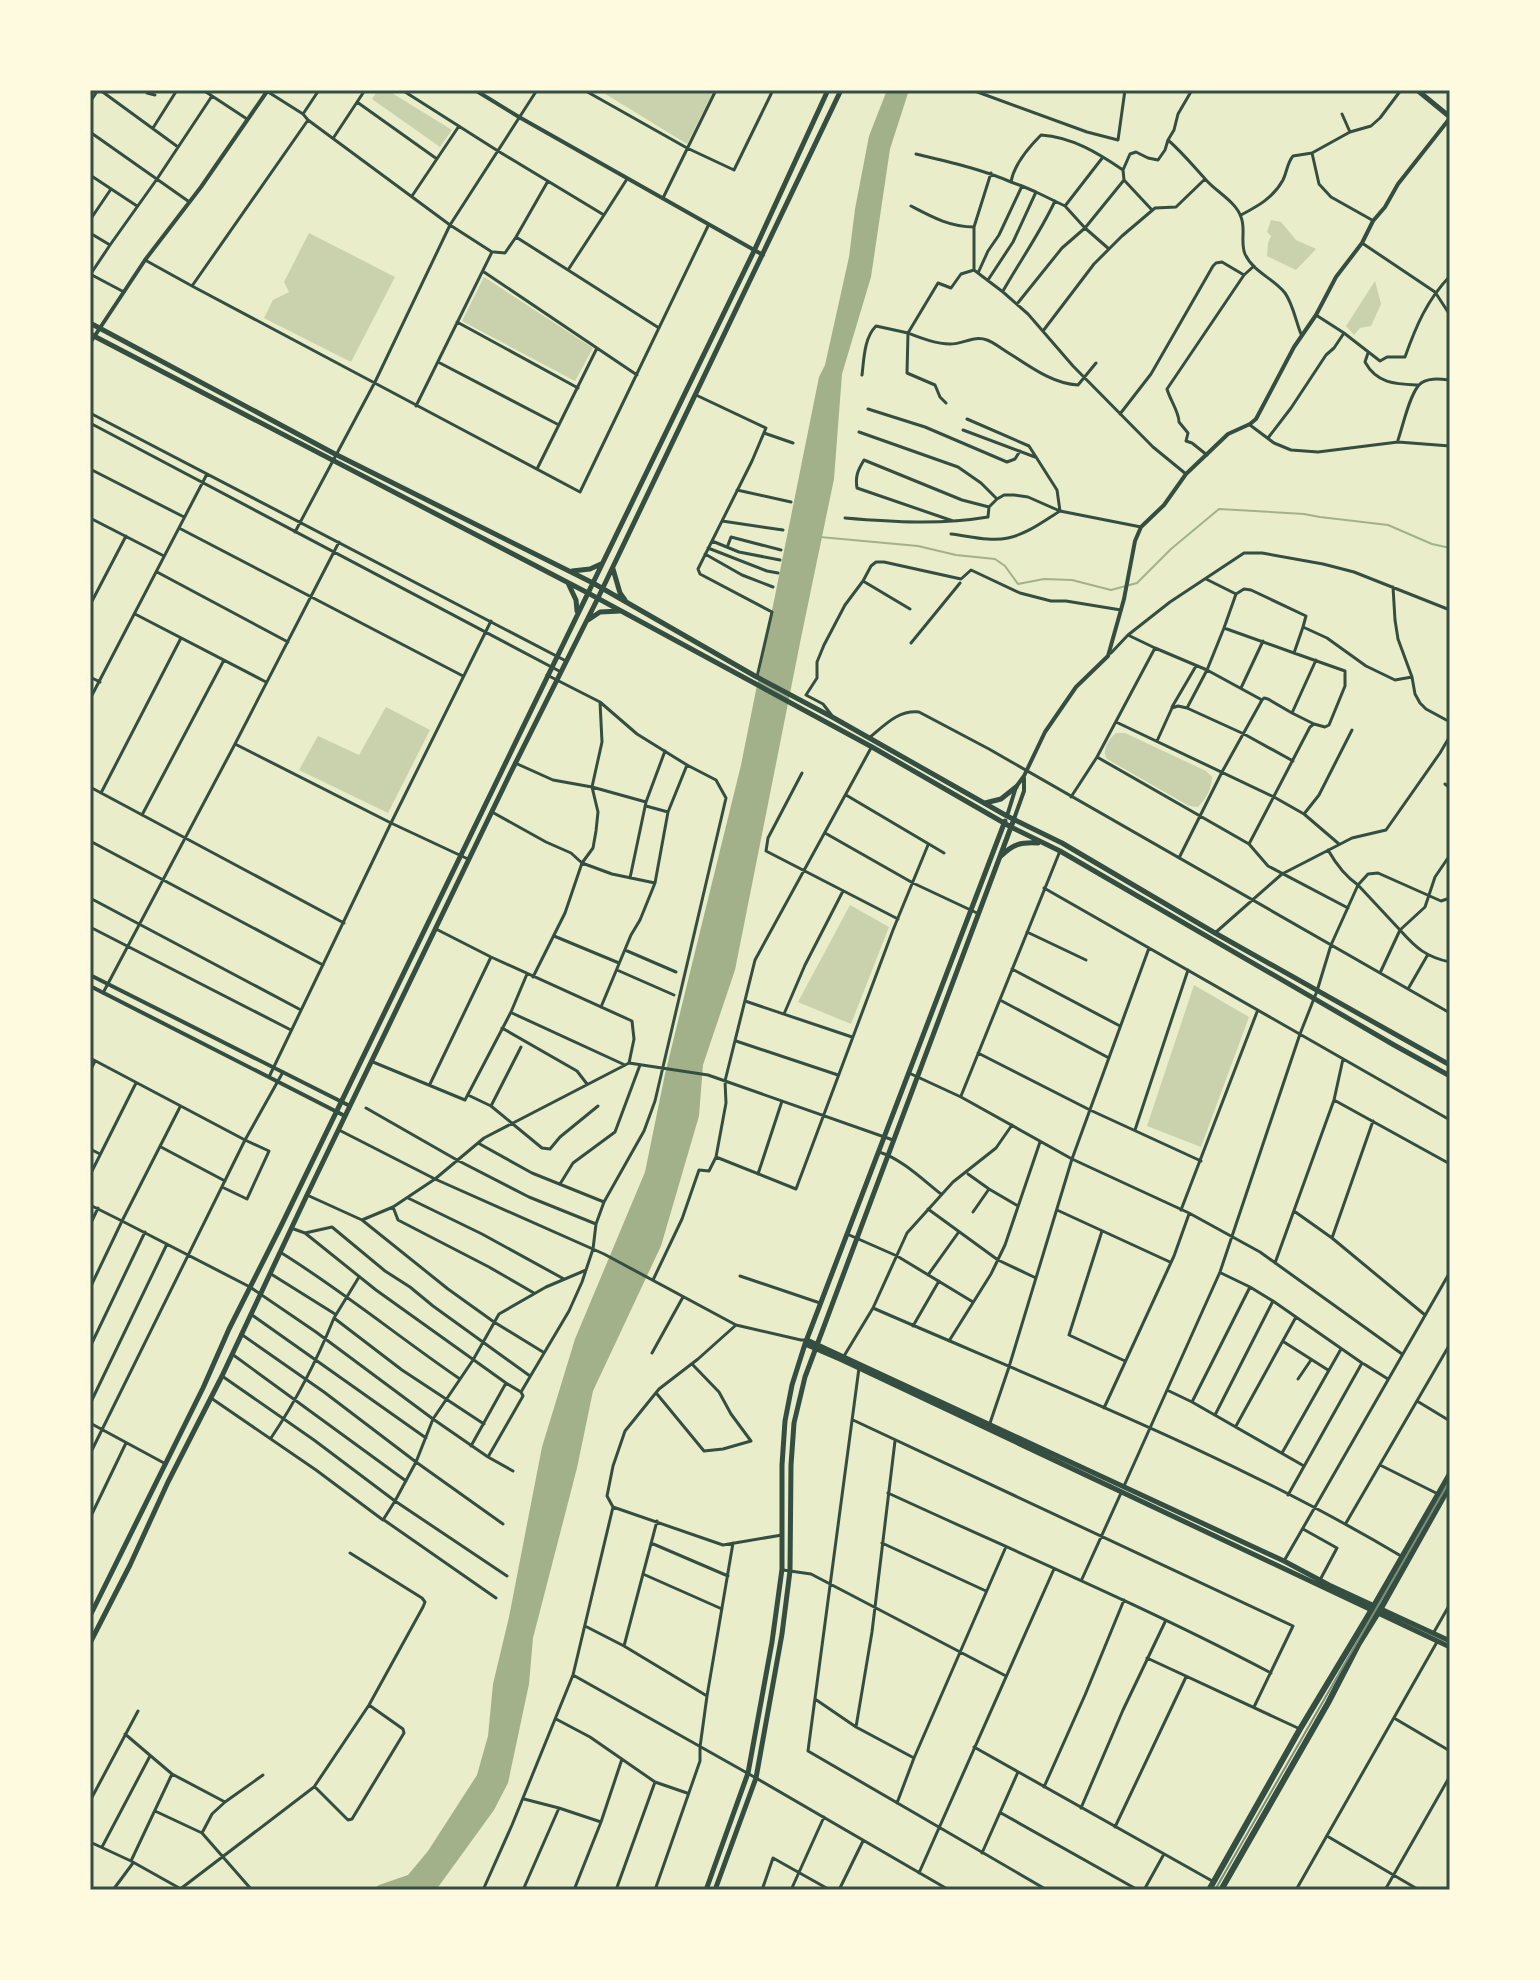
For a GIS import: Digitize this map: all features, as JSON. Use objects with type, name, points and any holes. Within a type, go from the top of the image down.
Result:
[{"type":"main road","points":[[90,1616],[754,251],[828,90]]},
{"type":"main road","points":[[90,1643],[222,1376],[841,90]]},
{"type":"main road","points":[[1417,90],[1450,118]]},
{"type":"main road","points":[[90,323],[335,454],[603,588],[834,718],[1006,820],[1014,819],[1062,843],[1450,1065]]},
{"type":"main road","points":[[92,335],[984,803],[1011,827],[1060,851],[1450,1076]]},
{"type":"main road","points":[[571,571],[590,569],[603,562]]},
{"type":"main road","points":[[612,568],[625,601]]},
{"type":"main road","points":[[566,582],[576,600],[577,616]]},
{"type":"main road","points":[[586,622],[600,612],[621,611]]},
{"type":"main road","points":[[984,803],[1001,799],[1016,787]]},
{"type":"main road","points":[[715,1890],[756,1778],[782,1634],[790,1571],[794,1423],[805,1377],[1014,819]]},
{"type":"main road","points":[[706,1890],[748,1773],[772,1642],[782,1569],[785,1421],[804,1342],[1006,820]]},
{"type":"main road","points":[[1000,857],[1012,845],[1043,843]]},
{"type":"main road","points":[[804,1342],[844,1356],[1450,1644]]},
{"type":"main road","points":[[815,1346],[988,1426]]},
{"type":"main road","points":[[164,1463],[175,1469]]},
{"type":"main road","points":[[1221,1890],[1328,1703],[1402,1557],[1450,1474]]},
{"type":"main road","points":[[1209,1890],[1300,1729],[1376,1610],[1450,1485]]},
{"type":"main road","points":[[1122,1489],[1284,1561],[1437,1642],[1450,1644]]},
{"type":"street","points":[[90,102],[99,90],[178,147]]},
{"type":"street","points":[[145,90],[155,95]]},
{"type":"street","points":[[153,128],[177,90]]},
{"type":"street","points":[[203,90],[247,119]]},
{"type":"street","points":[[303,114],[319,90]]},
{"type":"street","points":[[333,139],[365,90]]},
{"type":"street","points":[[402,90],[604,215]]},
{"type":"street","points":[[475,90],[763,255]]},
{"type":"street","points":[[295,532],[375,382],[450,225],[537,90]]},
{"type":"street","points":[[584,90],[687,148],[734,170],[773,90]]},
{"type":"street","points":[[662,199],[716,90]]},
{"type":"street","points":[[972,90],[1087,132],[1118,140],[1125,90]]},
{"type":"street","points":[[1152,210],[1124,180],[1123,170],[1130,154],[1136,152],[1158,160],[1192,90]]},
{"type":"street","points":[[1241,215],[1267,200],[1278,189],[1290,158],[1312,153],[1350,132],[1376,123],[1401,90]]},
{"type":"street","points":[[90,343],[92,335],[267,91],[303,114],[450,225],[492,252],[505,253],[548,181]]},
{"type":"street","points":[[124,292],[90,274],[212,96]]},
{"type":"street","points":[[357,102],[437,159]]},
{"type":"street","points":[[1342,114],[1350,132]]},
{"type":"street","points":[[1108,656],[1141,527],[1164,505],[1186,474],[1228,434],[1256,419],[1336,277],[1362,243],[1398,184],[1450,118]]},
{"type":"street","points":[[192,286],[308,120]]},
{"type":"street","points":[[412,196],[459,126]]},
{"type":"street","points":[[90,132],[189,202]]},
{"type":"street","points":[[1011,182],[1030,145],[1041,135],[1092,149],[1123,170]]},
{"type":"street","points":[[1168,140],[1237,209],[1244,229],[1245,253],[1254,266],[1284,293],[1302,336]]},
{"type":"street","points":[[1312,153],[1319,184],[1331,197],[1373,221]]},
{"type":"street","points":[[916,154],[991,173],[1055,201],[1065,206],[1109,249]]},
{"type":"street","points":[[1065,206],[1103,157]]},
{"type":"street","points":[[991,173],[974,227],[976,271],[1017,305],[1120,414],[1186,474]]},
{"type":"street","points":[[90,175],[137,206]]},
{"type":"street","points":[[568,270],[627,179]]},
{"type":"street","points":[[1043,331],[1109,249],[1152,210],[1176,207],[1205,179]]},
{"type":"street","points":[[1017,305],[1062,248],[1085,228],[1124,180]]},
{"type":"street","points":[[946,403],[935,385],[907,373],[908,333],[938,283],[951,288],[961,274],[976,271],[999,235],[1022,186]]},
{"type":"street","points":[[90,220],[111,189]]},
{"type":"street","points":[[988,281],[1013,242],[1036,192]]},
{"type":"street","points":[[1003,292],[1055,201]]},
{"type":"street","points":[[911,206],[940,221],[960,227],[974,227]]},
{"type":"street","points":[[145,260],[580,492],[708,226]]},
{"type":"street","points":[[90,233],[110,245]]},
{"type":"street","points":[[516,237],[659,328]]},
{"type":"street","points":[[1362,243],[1435,292],[1450,315]]},
{"type":"street","points":[[416,406],[492,252]]},
{"type":"street","points":[[1120,414],[1151,374],[1213,266],[1222,262],[1244,275]]},
{"type":"street","points":[[1207,455],[1186,441],[1188,433],[1179,422],[1167,389],[1244,275],[1254,266]]},
{"type":"street","points":[[482,271],[637,375]]},
{"type":"street","points":[[1316,315],[1380,361],[1387,357],[1405,357],[1423,310],[1450,276]]},
{"type":"street","points":[[457,322],[578,388]]},
{"type":"street","points":[[862,375],[866,345],[870,332],[876,326],[948,344],[976,338],[989,340],[1027,365],[1071,385],[1078,385],[1096,363]]},
{"type":"street","points":[[1268,438],[1344,333]]},
{"type":"street","points":[[537,469],[597,348]]},
{"type":"street","points":[[1368,353],[1365,362],[1378,378],[1396,384],[1419,385],[1439,378],[1450,380]]},
{"type":"street","points":[[437,362],[559,425]]},
{"type":"street","points":[[1398,442],[1406,413],[1419,385]]},
{"type":"street","points":[[696,395],[766,428],[698,569],[700,574],[772,612],[756,676]]},
{"type":"street","points":[[868,409],[925,427],[1007,462],[1015,459],[1020,451]]},
{"type":"street","points":[[90,413],[566,661]]},
{"type":"street","points":[[967,419],[1029,446],[1057,490],[1060,511]]},
{"type":"street","points":[[90,423],[561,672]]},
{"type":"street","points":[[1250,424],[1291,450],[1318,452],[1398,442],[1450,446]]},
{"type":"street","points":[[963,430],[1035,457]]},
{"type":"street","points":[[859,432],[958,467],[997,499]]},
{"type":"street","points":[[764,433],[793,443]]},
{"type":"street","points":[[953,521],[857,488],[858,471],[864,460],[962,500],[989,507]]},
{"type":"street","points":[[90,469],[184,517]]},
{"type":"street","points":[[90,699],[207,474]]},
{"type":"street","points":[[737,490],[791,502]]},
{"type":"street","points":[[845,518],[889,522],[988,517],[989,507],[1004,495],[1028,497],[1060,511],[1141,527]]},
{"type":"street","points":[[951,534],[987,539],[1010,538],[1060,511]]},
{"type":"street","points":[[90,518],[164,556]]},
{"type":"street","points":[[722,521],[783,530]]},
{"type":"street","points":[[179,528],[463,676]]},
{"type":"street","points":[[90,605],[126,536]]},
{"type":"street","points":[[727,547],[731,537],[781,550]]},
{"type":"street","points":[[712,541],[739,552],[780,560]]},
{"type":"street","points":[[103,993],[339,542]]},
{"type":"street","points":[[708,548],[778,573]]},
{"type":"street","points":[[1006,820],[1016,787],[1045,732],[1076,687],[1128,635],[1170,602],[1244,553],[1262,553],[1354,572],[1450,610]]},
{"type":"street","points":[[705,554],[742,575],[773,587]]},
{"type":"street","points":[[834,718],[823,704],[806,695],[817,678],[817,662],[824,645],[845,605],[876,562],[961,579],[971,570],[1020,593],[1051,601],[1121,610]]},
{"type":"street","points":[[156,572],[288,642]]},
{"type":"street","points":[[1206,579],[1236,594]]},
{"type":"street","points":[[863,581],[910,609]]},
{"type":"street","points":[[911,643],[960,583]]},
{"type":"street","points":[[1393,587],[1398,639],[1415,694],[1426,709],[1450,722]]},
{"type":"street","points":[[1187,708],[1207,670],[1236,594],[1244,589],[1306,616],[1294,653]]},
{"type":"street","points":[[135,614],[266,682]]},
{"type":"street","points":[[269,1077],[491,621]]},
{"type":"street","points":[[1303,627],[1327,638],[1366,666],[1395,680],[1412,677]]},
{"type":"street","points":[[1128,635],[1207,670],[1262,700],[1268,699],[1314,724],[1329,725],[1346,681],[1345,671],[1224,628]]},
{"type":"street","points":[[101,793],[181,638]]},
{"type":"street","points":[[1241,688],[1263,641]]},
{"type":"street","points":[[1071,797],[1097,757],[1155,648]]},
{"type":"street","points":[[142,815],[224,660]]},
{"type":"street","points":[[1292,713],[1316,660]]},
{"type":"street","points":[[1157,741],[1196,666]]},
{"type":"street","points":[[488,1457],[523,1396],[521,1392],[569,1311],[593,1249],[596,1224],[604,1202],[644,1131],[655,1101],[726,798],[716,780],[637,734],[600,702],[547,675]]},
{"type":"street","points":[[90,677],[100,682]]},
{"type":"street","points":[[1179,858],[1262,700]]},
{"type":"street","points":[[533,977],[565,913],[582,863],[593,848],[598,812],[592,787],[602,742],[600,702]]},
{"type":"street","points":[[1172,708],[1187,708],[1293,761]]},
{"type":"street","points":[[651,1279],[682,1219],[699,1170],[709,1171],[716,1157],[726,1103],[725,1081],[755,960],[872,742],[893,718],[907,711],[919,712],[1450,1013]]},
{"type":"street","points":[[1116,722],[1274,797],[1304,814],[1339,844]]},
{"type":"street","points":[[1249,844],[1314,724]]},
{"type":"street","points":[[1304,814],[1319,795],[1352,730]]},
{"type":"street","points":[[1215,933],[1282,874],[1352,838],[1386,830],[1450,736]]},
{"type":"street","points":[[235,744],[469,860]]},
{"type":"street","points":[[630,878],[646,804],[665,751]]},
{"type":"street","points":[[1097,757],[1249,844],[1268,866],[1348,908]]},
{"type":"street","points":[[515,763],[553,780],[592,787],[668,812]]},
{"type":"street","points":[[601,1007],[655,883],[668,812],[687,765]]},
{"type":"street","points":[[802,773],[768,838],[766,851],[898,919]]},
{"type":"street","points":[[1014,819],[1024,791],[1025,774]]},
{"type":"street","points":[[1445,784],[1450,788]]},
{"type":"street","points":[[90,787],[344,923]]},
{"type":"street","points":[[846,795],[944,853]]},
{"type":"street","points":[[492,812],[571,853],[582,863],[612,874],[655,883]]},
{"type":"street","points":[[825,833],[913,883],[978,913]]},
{"type":"street","points":[[90,841],[323,965]]},
{"type":"street","points":[[716,1157],[796,1189],[928,845]]},
{"type":"street","points":[[1328,850],[1349,879],[1427,956],[1450,962]]},
{"type":"street","points":[[961,1097],[1060,851]]},
{"type":"street","points":[[1380,973],[1400,930],[1425,907],[1435,877],[1450,855]]},
{"type":"street","points":[[1082,1579],[1220,1272],[1331,945],[1358,885],[1368,874],[1378,873],[1441,901],[1450,898]]},
{"type":"street","points":[[1044,888],[1450,1120]]},
{"type":"street","points":[[784,1014],[843,891]]},
{"type":"street","points":[[90,898],[301,1010]]},
{"type":"street","points":[[90,927],[291,1030]]},
{"type":"street","points":[[362,1220],[393,1207],[435,1179],[478,1143],[627,1064],[634,1039],[632,1021],[436,929]]},
{"type":"street","points":[[1027,932],[1086,960]]},
{"type":"street","points":[[554,936],[619,963]]},
{"type":"street","points":[[988,1426],[1072,1159],[1149,948]]},
{"type":"street","points":[[625,950],[676,972]]},
{"type":"street","points":[[1408,989],[1427,956]]},
{"type":"street","points":[[429,1085],[491,957]]},
{"type":"street","points":[[1012,969],[1120,1026]]},
{"type":"street","points":[[617,970],[674,995]]},
{"type":"street","points":[[1134,1131],[1188,970]]},
{"type":"street","points":[[371,1061],[465,1100],[511,1012],[527,974]]},
{"type":"street","points":[[90,975],[350,1106]]},
{"type":"street","points":[[90,986],[345,1116]]},
{"type":"street","points":[[1000,1000],[1109,1058]]},
{"type":"street","points":[[745,1001],[852,1037]]},
{"type":"street","points":[[1181,1210],[1258,1010]]},
{"type":"street","points":[[511,1012],[627,1064],[708,1075],[893,1140]]},
{"type":"street","points":[[502,1028],[577,1071],[587,1084]]},
{"type":"street","points":[[736,1041],[838,1075]]},
{"type":"street","points":[[491,1106],[521,1047]]},
{"type":"street","points":[[978,1053],[1090,1110],[1201,1161]]},
{"type":"street","points":[[1275,1263],[1334,1100],[1343,1059]]},
{"type":"street","points":[[90,1071],[92,1060],[269,1151],[247,1199],[222,1187]]},
{"type":"street","points":[[560,1184],[573,1163],[615,1132],[640,1064]]},
{"type":"street","points":[[90,1454],[245,1140],[283,1072]]},
{"type":"street","points":[[909,1073],[961,1097],[1072,1159],[1189,1213],[1233,1237],[1275,1263],[1402,1354]]},
{"type":"street","points":[[90,1175],[136,1083]]},
{"type":"street","points":[[468,1095],[491,1106],[542,1148],[550,1149],[598,1106]]},
{"type":"street","points":[[1334,1100],[1450,1164]]},
{"type":"street","points":[[758,1174],[782,1101]]},
{"type":"street","points":[[90,1288],[180,1107]]},
{"type":"street","points":[[366,1108],[529,1197],[596,1224]]},
{"type":"street","points":[[1332,1238],[1373,1121]]},
{"type":"street","points":[[844,1356],[873,1308],[907,1233],[953,1182],[996,1148],[1012,1125]]},
{"type":"street","points":[[339,1130],[435,1179],[604,1254],[736,1325],[804,1342]]},
{"type":"street","points":[[949,1341],[998,1260],[1040,1141]]},
{"type":"street","points":[[478,1143],[532,1173],[604,1202]]},
{"type":"street","points":[[160,1147],[225,1181]]},
{"type":"street","points":[[90,1149],[100,1154]]},
{"type":"street","points":[[879,1152],[913,1172],[942,1195]]},
{"type":"street","points":[[967,1173],[1018,1206]]},
{"type":"street","points":[[973,1212],[989,1189]]},
{"type":"street","points":[[307,1195],[362,1220],[448,1289],[544,1353]]},
{"type":"street","points":[[407,1197],[564,1279]]},
{"type":"street","points":[[90,1205],[250,1287],[471,1446],[513,1471]]},
{"type":"street","points":[[393,1207],[398,1220],[534,1293]]},
{"type":"street","points":[[90,1225],[98,1208]]},
{"type":"street","points":[[928,1209],[998,1260],[1036,1278]]},
{"type":"street","points":[[1057,1210],[1170,1262]]},
{"type":"street","points":[[1294,1211],[1332,1238],[1425,1315]]},
{"type":"street","points":[[1104,1408],[1189,1213]]},
{"type":"street","points":[[305,1233],[332,1227],[385,1271],[530,1376]]},
{"type":"street","points":[[291,1228],[305,1233],[359,1277],[521,1392]]},
{"type":"street","points":[[1102,1231],[1069,1335],[1125,1361]]},
{"type":"street","points":[[90,1347],[145,1232]]},
{"type":"street","points":[[928,1275],[958,1233]]},
{"type":"street","points":[[847,1234],[897,1256],[973,1302]]},
{"type":"street","points":[[90,1404],[167,1244]]},
{"type":"street","points":[[280,1252],[314,1273],[460,1379]]},
{"type":"street","points":[[383,1520],[416,1462],[433,1419],[473,1360],[499,1314],[534,1293],[586,1270]]},
{"type":"street","points":[[1220,1272],[1273,1301],[1388,1379]]},
{"type":"street","points":[[1284,1561],[1450,1272]]},
{"type":"street","points":[[271,1274],[335,1316],[402,1370],[484,1424]]},
{"type":"street","points":[[740,1276],[821,1304]]},
{"type":"street","points":[[271,1438],[306,1379],[335,1316],[359,1277]]},
{"type":"street","points":[[913,1326],[939,1281]]},
{"type":"street","points":[[1192,1402],[1250,1287]]},
{"type":"street","points":[[652,1353],[683,1297]]},
{"type":"street","points":[[1215,1415],[1273,1301]]},
{"type":"street","points":[[873,1308],[1151,1428],[1346,1523],[1402,1557]]},
{"type":"street","points":[[251,1315],[426,1438]]},
{"type":"street","points":[[1235,1427],[1296,1317]]},
{"type":"street","points":[[483,1890],[573,1675],[613,1507],[607,1496],[613,1466],[625,1431],[656,1393],[736,1325]]},
{"type":"street","points":[[241,1334],[503,1524]]},
{"type":"street","points":[[1283,1341],[1328,1370]]},
{"type":"street","points":[[1346,1523],[1450,1344]]},
{"type":"street","points":[[1282,1453],[1341,1349]]},
{"type":"street","points":[[232,1354],[406,1481]]},
{"type":"street","points":[[1298,1379],[1311,1360]]},
{"type":"street","points":[[1288,1495],[1362,1363]]},
{"type":"street","points":[[656,1393],[704,1451],[751,1441],[719,1392],[692,1364]]},
{"type":"street","points":[[859,1368],[808,1751],[1047,1890]]},
{"type":"street","points":[[222,1376],[395,1501],[507,1576]]},
{"type":"street","points":[[471,1446],[506,1383]]},
{"type":"street","points":[[1167,1390],[1304,1466]]},
{"type":"street","points":[[211,1398],[496,1598]]},
{"type":"street","points":[[1417,1401],[1450,1421]]},
{"type":"street","points":[[851,1420],[1293,1626],[1254,1707]]},
{"type":"street","points":[[90,1423],[164,1463]]},
{"type":"street","points":[[856,1727],[875,1608],[895,1440]]},
{"type":"street","points":[[90,1518],[126,1443]]},
{"type":"street","points":[[1380,1465],[1439,1494]]},
{"type":"street","points":[[888,1493],[1082,1579],[1271,1673]]},
{"type":"street","points":[[613,1507],[723,1545],[782,1535]]},
{"type":"street","points":[[624,1646],[657,1521]]},
{"type":"street","points":[[1303,1529],[1337,1548],[1320,1580]]},
{"type":"street","points":[[651,1543],[728,1576]]},
{"type":"street","points":[[655,1890],[700,1761],[707,1696],[733,1543]]},
{"type":"street","points":[[882,1543],[986,1591]]},
{"type":"street","points":[[897,1803],[1005,1547]]},
{"type":"street","points":[[90,1842],[180,1889],[314,1787],[369,1705],[425,1602],[350,1553]]},
{"type":"street","points":[[782,1569],[811,1574],[1006,1676]]},
{"type":"street","points":[[919,1873],[1054,1569]]},
{"type":"street","points":[[643,1574],[722,1609]]},
{"type":"street","points":[[1044,1787],[1124,1600]]},
{"type":"street","points":[[1433,1634],[1450,1604]]},
{"type":"street","points":[[1081,1808],[1166,1620]]},
{"type":"street","points":[[585,1626],[707,1696]]},
{"type":"street","points":[[1296,1890],[1437,1642]]},
{"type":"street","points":[[1147,1658],[1300,1729]]},
{"type":"street","points":[[573,1675],[949,1890]]},
{"type":"street","points":[[1115,1827],[1186,1677]]},
{"type":"street","points":[[815,1699],[856,1727],[914,1758]]},
{"type":"street","points":[[314,1787],[348,1820],[352,1819],[404,1733],[403,1729],[369,1705]]},
{"type":"street","points":[[90,1801],[138,1711]]},
{"type":"street","points":[[1394,1718],[1450,1751]]},
{"type":"street","points":[[556,1719],[590,1737],[655,1782],[689,1793]]},
{"type":"street","points":[[125,1734],[172,1774],[225,1802]]},
{"type":"street","points":[[974,1747],[1214,1882]]},
{"type":"street","points":[[102,1847],[150,1756]]},
{"type":"street","points":[[574,1890],[622,1759]]},
{"type":"street","points":[[982,1853],[1018,1772]]},
{"type":"street","points":[[113,1890],[132,1862],[172,1774]]},
{"type":"street","points":[[202,1833],[212,1814],[263,1775]]},
{"type":"street","points":[[1385,1890],[1450,1776]]},
{"type":"street","points":[[616,1890],[655,1782]]},
{"type":"street","points":[[523,1799],[601,1822]]},
{"type":"street","points":[[537,1890],[523,1889],[559,1808]]},
{"type":"street","points":[[155,1811],[202,1833],[251,1889]]},
{"type":"street","points":[[1001,1813],[1138,1890]]},
{"type":"street","points":[[791,1890],[824,1817]]},
{"type":"street","points":[[1327,1836],[1419,1890]]},
{"type":"street","points":[[839,1890],[863,1841]]},
{"type":"street","points":[[1144,1890],[1164,1854]]},
{"type":"street","points":[[762,1890],[773,1858],[830,1890]]},
{"type":"shaded area","points":[[378,90],[387,90],[452,130],[440,147],[372,99]]},
{"type":"shaded area","points":[[599,90],[714,90],[687,144]]},
{"type":"shaded area","points":[[887,90],[909,90],[890,149],[871,277],[842,374],[834,479],[735,970],[703,1065],[699,1116],[661,1246],[593,1391],[577,1468],[533,1638],[529,1684],[508,1783],[494,1810],[436,1890],[372,1890],[408,1875],[428,1851],[477,1775],[488,1736],[493,1684],[542,1447],[575,1339],[645,1172],[665,1074],[741,765],[819,377],[825,365],[849,257],[869,136]]},
{"type":"shaded area","points":[[1271,220],[1281,222],[1296,240],[1316,249],[1296,270],[1267,256],[1271,236],[1267,232]]},
{"type":"shaded area","points":[[309,233],[395,277],[351,362],[264,318],[273,300],[289,292],[284,282]]},
{"type":"shaded area","points":[[484,277],[593,348],[575,381],[462,321]]},
{"type":"shaded area","points":[[1375,281],[1381,304],[1371,326],[1360,328],[1354,335],[1346,326]]},
{"type":"shaded area","points":[[386,707],[430,730],[388,813],[299,770],[318,736],[359,755]]},
{"type":"shaded area","points":[[1116,733],[1125,733],[1206,771],[1212,781],[1201,804],[1198,807],[1189,806],[1107,759],[1105,748]]},
{"type":"shaded area","points":[[850,905],[889,927],[851,1024],[798,1002]]},
{"type":"shaded area","points":[[1194,985],[1249,1017],[1201,1147],[1147,1126]]},
{"type":"waterway","points":[[820,537],[918,546],[956,555],[995,559],[1005,566],[1018,584],[1044,579],[1072,580],[1111,590],[1137,583],[1171,549],[1219,509],[1304,514],[1388,525],[1432,544],[1450,548]]},
{"type":"railway","points":[[1215,1890],[1450,1480]]}]
